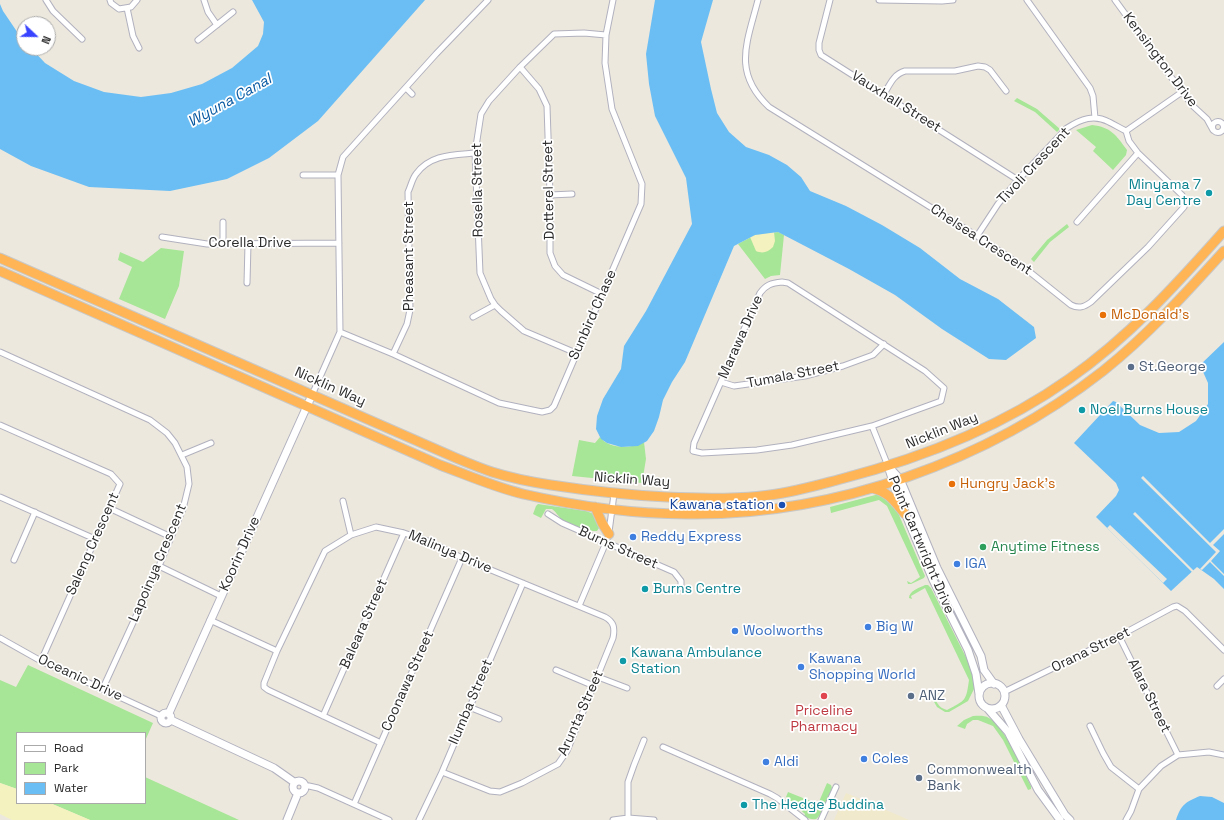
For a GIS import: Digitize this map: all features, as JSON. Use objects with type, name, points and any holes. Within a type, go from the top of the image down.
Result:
[{"type":"highway","name":"Nicklin Way","points":[[0,258],[456,458],[493,472],[525,480],[614,494],[714,499],[791,492],[888,466],[928,453],[992,425],[1029,405],[1068,380],[1114,344],[1147,315],[1224,231]]},
{"type":"highway","name":"Nicklin Way","points":[[0,271],[440,465],[483,481],[521,493],[595,508],[653,513],[689,514],[763,510],[815,502],[872,488],[932,468],[990,442],[1027,422],[1072,393],[1102,371],[1136,343],[1166,314],[1224,250]]},
{"type":"highway","points":[[872,488],[881,490],[888,494],[905,514]]},
{"type":"highway","points":[[595,508],[608,538]]},
{"type":"main road","name":"Koorin Drive","points":[[170,717],[210,620],[312,395]]},
{"type":"main road","name":"Point Cartwright Drive","points":[[888,466],[981,656],[984,670],[994,684]]},
{"type":"main road","name":"Point Cartwright Drive","points":[[896,480],[905,514],[933,580],[968,650],[976,674],[979,694]]},
{"type":"main road","points":[[1060,820],[1038,790],[1008,732],[988,709],[980,703],[979,694],[984,686],[994,684],[1001,688],[1004,692],[1002,705],[1018,739],[1065,815],[1070,820]]},
{"type":"main road","points":[[988,709],[994,709],[1002,705]]},
{"type":"main road","points":[[161,716],[162,721],[165,723],[168,722],[170,717],[274,768],[294,782]]},
{"type":"main road","points":[[287,820],[298,793],[303,791],[305,786],[304,782],[300,780],[294,782]]},
{"type":"main road","points":[[294,782],[294,791],[298,793]]},
{"type":"street","points":[[46,0],[54,11],[82,39]]},
{"type":"street","points":[[110,0],[111,4],[119,9],[131,7],[137,0]]},
{"type":"street","points":[[204,0],[208,12],[217,25]]},
{"type":"street","points":[[312,395],[340,332],[338,175],[343,157],[488,0]]},
{"type":"street","name":"Sunbird Chase","points":[[340,332],[393,354],[499,403],[542,412],[550,410],[554,406],[642,204],[642,184],[612,109],[605,63],[606,35],[613,0]]},
{"type":"street","name":"Chelsea Crescent","points":[[758,0],[745,50],[745,63],[752,87],[769,107],[977,236],[1026,269],[1071,305],[1080,308],[1091,302],[1148,247],[1184,207],[1185,202],[1182,194],[1138,153],[1129,141],[1126,131]]},
{"type":"street","name":"Vauxhall Street","points":[[830,0],[819,43],[819,50],[821,54],[1018,180]]},
{"type":"street","points":[[879,0],[953,0]]},
{"type":"street","points":[[1027,0],[1090,88],[1093,96],[1095,111],[1094,118],[1108,121],[1126,131],[1182,92]]},
{"type":"street","name":"Kensington Drive","points":[[1115,0],[1182,92],[1206,119],[1215,132]]},
{"type":"street","points":[[127,8],[133,36],[140,48]]},
{"type":"street","points":[[198,40],[233,12]]},
{"type":"street","name":"Rosella Street","points":[[576,353],[524,331],[501,311],[491,299],[480,273],[476,153],[481,114],[489,101],[554,34],[584,33],[606,35]]},
{"type":"street","points":[[884,94],[900,72],[955,71],[978,66],[985,67],[990,70],[1006,92]]},
{"type":"street","name":"Dotterel Street","points":[[520,68],[539,89],[547,106],[550,252],[555,266],[563,275],[602,294]]},
{"type":"street","points":[[406,88],[412,94]]},
{"type":"street","name":"Tivoli Crescent","points":[[977,236],[998,204],[1018,180],[1068,128],[1077,121],[1087,118],[1094,118]]},
{"type":"street","name":"Kensington Drive","points":[[1206,119],[1215,122]]},
{"type":"street","points":[[1215,132],[1221,132],[1224,129],[1223,121],[1217,121],[1212,126],[1215,132],[1224,137]]},
{"type":"street","name":"Pheasant Street","points":[[393,354],[407,324],[410,310],[408,192],[415,174],[428,162],[446,155],[476,153]]},
{"type":"street","points":[[1077,222],[1138,153]]},
{"type":"street","points":[[303,175],[338,175]]},
{"type":"street","points":[[550,194],[572,194]]},
{"type":"street","points":[[223,222],[223,244]]},
{"type":"street","name":"Corella Drive","points":[[162,236],[207,244],[339,243]]},
{"type":"street","points":[[246,283],[248,244]]},
{"type":"street","name":"Marawa Drive","points":[[782,282],[788,283],[884,344],[925,371],[944,388],[941,401],[872,426],[792,444],[757,450],[702,453],[693,451],[694,443],[721,382],[760,293],[765,287],[772,283],[782,282]]},
{"type":"street","points":[[473,318],[495,305]]},
{"type":"street","name":"Tumala Street","points":[[721,382],[734,386],[805,376],[843,366],[873,355],[884,344]]},
{"type":"street","name":"Lapoinya Crescent","points":[[0,352],[150,420],[167,433],[175,443],[187,468],[189,484],[183,509],[159,566],[103,688]]},
{"type":"street","name":"Saleng Crescent","points":[[0,425],[111,474],[120,484],[41,661]]},
{"type":"street","points":[[872,426],[888,466]]},
{"type":"street","points":[[182,455],[211,443]]},
{"type":"street","points":[[579,606],[608,538],[614,494]]},
{"type":"street","points":[[0,497],[95,539]]},
{"type":"street","points":[[343,500],[351,534]]},
{"type":"street","points":[[109,508],[171,537]]},
{"type":"street","points":[[14,560],[35,512]]},
{"type":"street","name":"Burns Street","points":[[548,514],[562,523],[608,538],[674,572],[681,581],[681,588]]},
{"type":"street","name":"Malinya Drive","points":[[323,716],[268,690],[264,687],[264,682],[277,651],[325,552],[351,534],[376,527],[404,533],[431,542],[462,558],[579,606]]},
{"type":"street","name":"Baleara Street","points":[[323,716],[404,533]]},
{"type":"street","name":"Coonawa Street","points":[[354,804],[462,558]]},
{"type":"street","points":[[159,566],[221,596]]},
{"type":"street","name":"Ilumba Street","points":[[419,820],[442,772],[522,583]]},
{"type":"street","name":"Arunta Street","points":[[442,772],[490,791],[500,792],[522,783],[558,764],[567,751],[598,677],[613,638],[614,631],[611,620],[579,606]]},
{"type":"street","name":"Orana Street","points":[[1004,692],[1177,606],[1185,611],[1224,650]]},
{"type":"street","points":[[210,620],[277,651]]},
{"type":"street","name":"Alara Street","points":[[1119,636],[1178,755]]},
{"type":"street","name":"Oceanic Drive","points":[[0,638],[41,661],[103,688],[161,716]]},
{"type":"street","points":[[556,670],[594,686]]},
{"type":"street","points":[[598,677],[627,688]]},
{"type":"street","points":[[1218,686],[1224,679]]},
{"type":"street","points":[[469,707],[499,719]]},
{"type":"street","points":[[323,716],[381,743]]},
{"type":"street","points":[[1090,726],[1111,767],[1139,789]]},
{"type":"street","points":[[628,818],[628,782],[644,740]]},
{"type":"street","points":[[663,747],[770,794],[805,820]]},
{"type":"street","points":[[1126,820],[1139,789],[1162,766],[1178,755],[1208,752],[1224,755]]},
{"type":"street","points":[[305,786],[318,788],[389,820]]},
{"type":"street","points":[[821,820],[836,787]]},
{"type":"street","points":[[613,820],[628,818],[654,820]]},
{"type":"shaded area","points":[[846,793],[865,801],[909,820],[834,820]]},
{"type":"green space","points":[[1017,98],[1037,109],[1060,129],[1057,132],[1035,112],[1014,101]]},
{"type":"green space","points":[[1092,125],[1109,130],[1120,140],[1127,150],[1126,155],[1113,170],[1093,151],[1096,147],[1076,130]]},
{"type":"green space","points":[[1067,224],[1069,227],[1050,242],[1034,262],[1031,259],[1047,240]]},
{"type":"green space","points":[[778,232],[784,235],[780,275],[771,276],[765,279],[738,244],[755,235]]},
{"type":"green space","points":[[161,248],[184,251],[179,286],[165,319],[119,299],[132,267],[118,260],[120,252],[143,262]]},
{"type":"green space","points":[[600,437],[609,444],[620,447],[633,446],[644,442],[646,459],[642,483],[572,476],[579,440],[595,443]]},
{"type":"green space","points":[[883,494],[896,508],[925,576],[924,578],[911,584],[908,584],[907,581],[911,583],[920,577],[887,506],[879,500],[831,513],[830,507]]},
{"type":"green space","points":[[538,504],[586,511],[594,514],[600,524],[599,528],[597,531],[594,531],[585,530],[570,525],[563,521],[552,509],[546,509],[541,518],[533,514]]},
{"type":"green space","points":[[925,585],[928,585],[931,588],[970,665],[974,681],[974,689],[968,701],[949,712],[945,712],[937,707],[929,693],[934,697],[940,707],[947,710],[962,702],[966,696],[969,680],[925,588],[911,596],[912,599],[909,598],[912,592]]},
{"type":"green space","points":[[28,665],[153,723],[146,739],[146,732],[16,732],[16,789],[0,783],[0,680],[16,687]]},
{"type":"green space","points":[[973,716],[987,717],[995,722],[1001,729],[1018,759],[1031,789],[1028,790],[1003,740],[993,726],[978,720],[973,720],[967,724],[965,729],[957,726],[964,720]]},
{"type":"green space","points":[[146,777],[239,820],[90,820],[52,804],[146,804]]},
{"type":"green space","points":[[827,783],[831,785],[832,788],[823,809],[816,819],[810,819],[804,816],[805,814],[786,797],[788,792],[818,804]]},
{"type":"sand","points":[[774,232],[775,241],[773,247],[765,252],[756,251],[750,237]]},
{"type":"sand","points":[[0,783],[16,789],[16,804],[52,804],[90,820],[12,820],[0,814]]},
{"type":"water","name":"Wyuna Canal","points":[[252,0],[425,0],[318,121],[269,158],[227,179],[170,191],[89,187],[31,166],[0,149],[0,4],[16,30],[16,56],[38,56],[45,63],[74,81],[104,92],[141,97],[171,93],[202,84],[232,68],[258,46],[263,34],[264,22]]},
{"type":"water","points":[[655,0],[713,0],[701,42],[717,113],[729,132],[746,147],[769,155],[787,165],[801,177],[810,191],[846,206],[882,225],[920,248],[960,279],[998,299],[1034,327],[1036,338],[1006,360],[989,359],[942,329],[895,295],[849,269],[778,232],[755,235],[734,246],[685,362],[672,382],[663,400],[654,431],[647,441],[638,446],[621,447],[607,443],[601,439],[596,429],[597,416],[603,399],[621,369],[624,346],[646,311],[692,224],[686,178],[655,116],[649,84],[646,54]]},
{"type":"water","points":[[1224,342],[1224,589],[1214,579],[1197,567],[1171,591],[1096,517],[1116,496],[1119,490],[1116,483],[1074,443],[1113,401],[1116,402],[1140,425],[1159,433],[1179,432],[1196,421],[1208,404],[1208,383],[1200,365]]},
{"type":"water","points":[[1200,796],[1212,797],[1224,803],[1224,820],[1176,820],[1184,805]]},
{"type":"pier","points":[[1143,476],[1210,543],[1224,529],[1224,534],[1213,545],[1220,551],[1211,561],[1224,574],[1224,576],[1210,562],[1202,570],[1200,569],[1216,552],[1141,478]]},
{"type":"pier","points":[[1135,512],[1194,571],[1192,572],[1133,514]]},
{"type":"pier","points":[[1110,525],[1167,579],[1163,583],[1107,528]]},
{"type":"place","name":"Minyama 7 Day Centre","points":[[1209,193]]},
{"type":"place","name":"McDonald's","points":[[1103,315]]},
{"type":"place","name":"St.George","points":[[1131,367]]},
{"type":"place","name":"Noel Burns House","points":[[1082,410]]},
{"type":"place","name":"Hungry Jack's","points":[[952,484]]},
{"type":"place","name":"Kawana station","points":[[782,505]]},
{"type":"place","name":"Reddy Express","points":[[633,537]]},
{"type":"place","name":"Anytime Fitness","points":[[983,547]]},
{"type":"place","name":"IGA","points":[[957,564]]},
{"type":"place","name":"Burns Centre","points":[[645,589]]},
{"type":"place","name":"Big W","points":[[868,627]]},
{"type":"place","name":"Woolworths","points":[[735,631]]},
{"type":"place","name":"Kawana Ambulance Station","points":[[623,661]]},
{"type":"place","name":"Kawana Shopping World","points":[[801,667]]},
{"type":"place","name":"Priceline Pharmacy","points":[[824,696]]},
{"type":"place","name":"ANZ","points":[[911,696]]},
{"type":"place","name":"Coles","points":[[864,759]]},
{"type":"place","name":"Aldi","points":[[766,762]]},
{"type":"place","name":"Commonwealth Bank","points":[[919,778]]},
{"type":"place","name":"The Hedge Buddina","points":[[744,805]]}]
